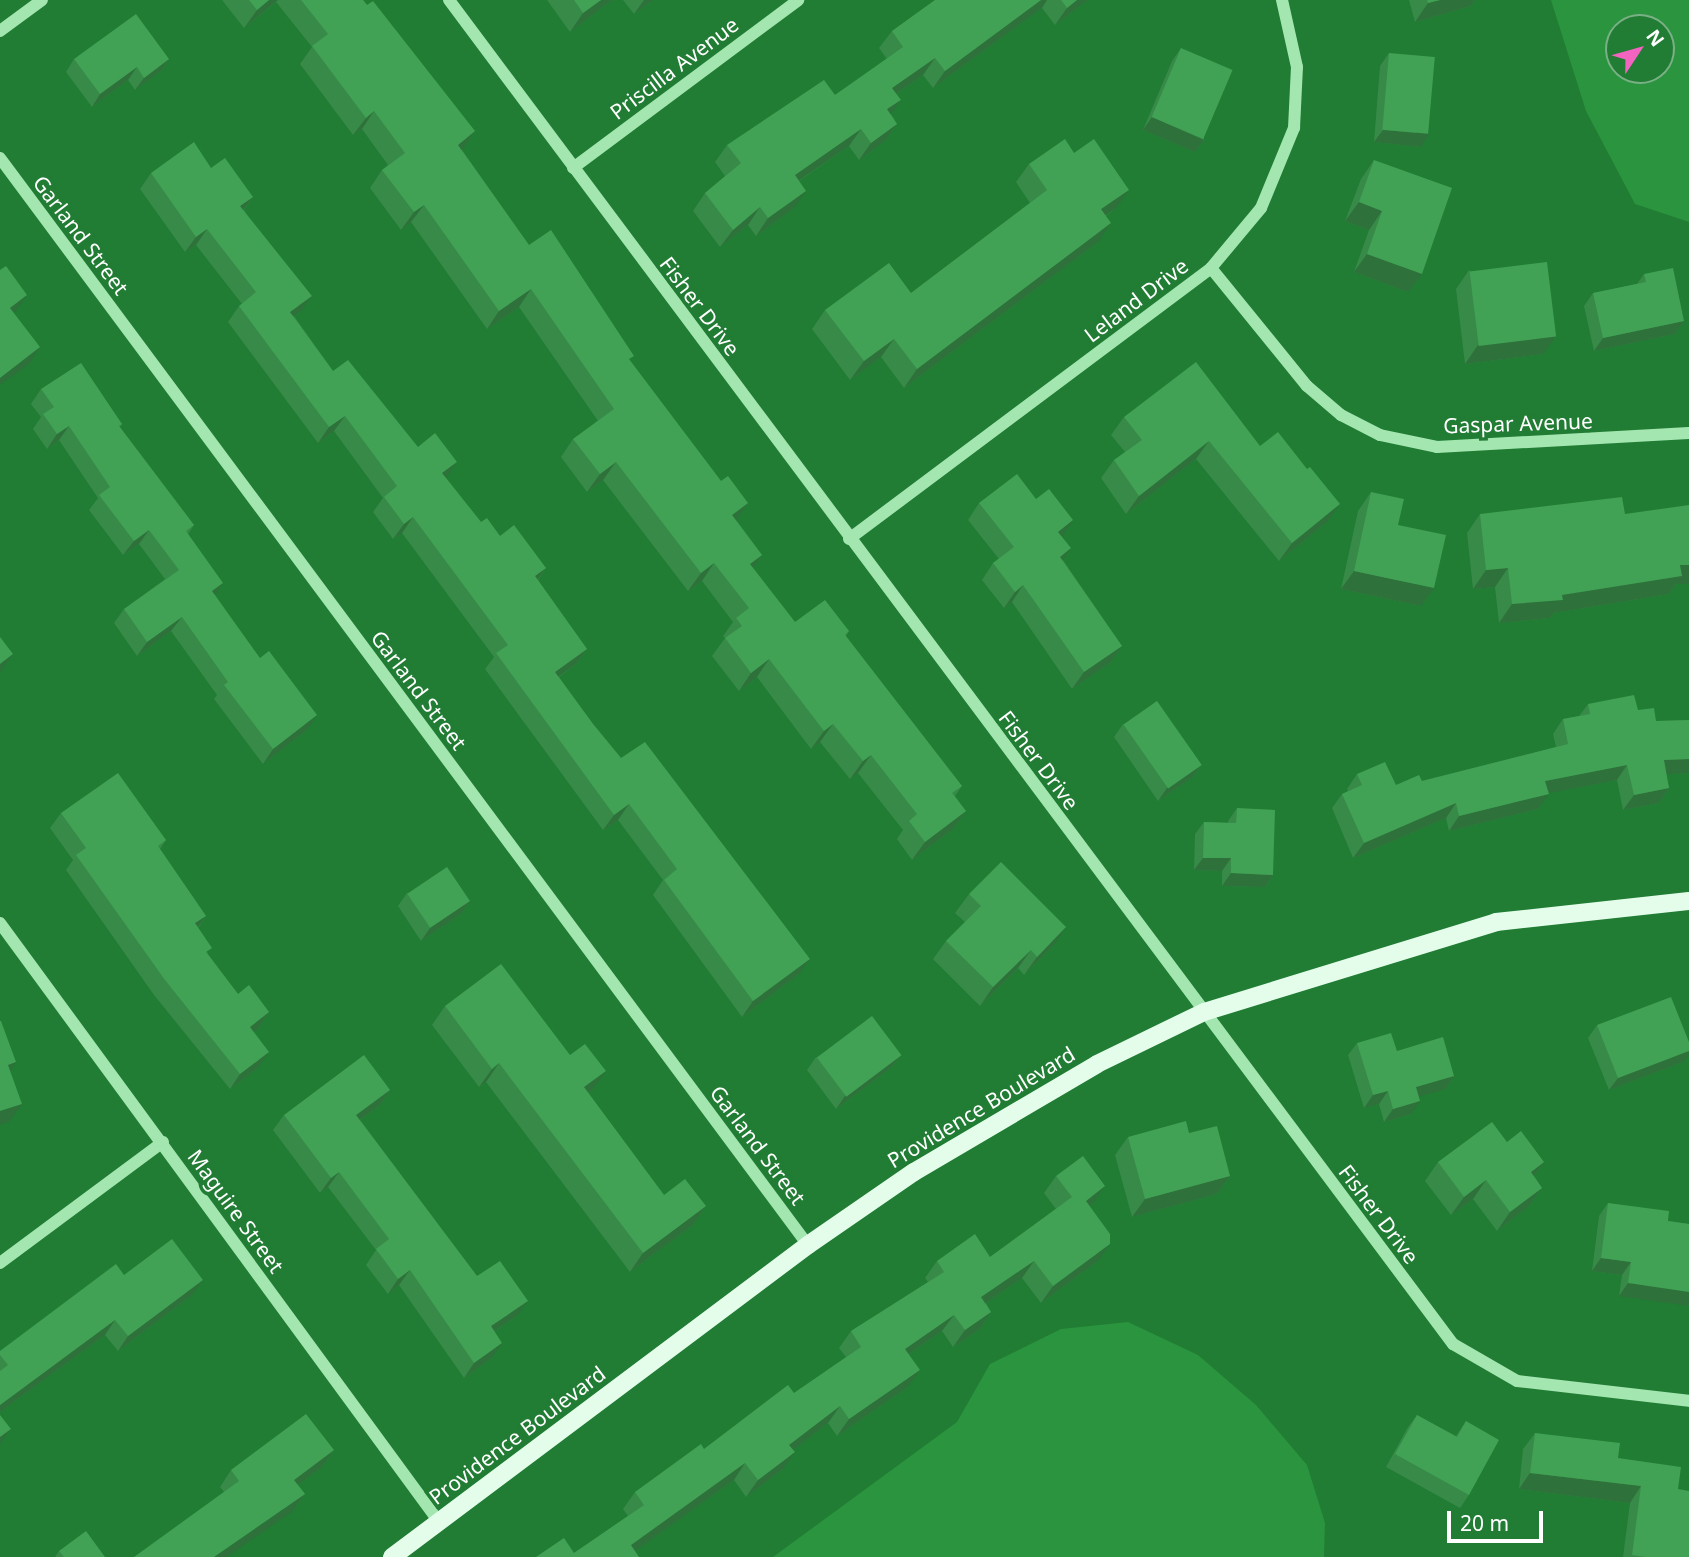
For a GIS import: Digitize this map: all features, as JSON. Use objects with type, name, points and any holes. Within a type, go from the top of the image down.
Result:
[{"type":"main road","name":"Providence Boulevard","points":[[392,1557],[808,1245],[1014,1110],[1204,1012],[1496,922],[1689,901]]},
{"type":"street","points":[[0,31],[42,0]]},
{"type":"street","name":"Fisher Drive","points":[[449,0],[849,539],[1453,1344],[1517,1381],[1689,1401]]},
{"type":"street","name":"Priscilla Avenue","points":[[573,168],[798,0]]},
{"type":"street","name":"Leland Drive","points":[[849,539],[1211,268],[1261,208],[1294,128],[1297,67],[1282,0]]},
{"type":"street","name":"Garland Street","points":[[0,159],[808,1245]]},
{"type":"street","name":"Gaspar Avenue","points":[[1211,268],[1307,386],[1341,415],[1380,435],[1437,447],[1689,433]]},
{"type":"street","name":"Maguire Street","points":[[0,923],[439,1522]]},
{"type":"street","points":[[0,1263],[163,1142]]},
{"type":"green space","points":[[1551,0],[1689,0],[1689,222],[1635,204],[1586,111]]},
{"type":"green space","points":[[1128,1322],[1198,1355],[1256,1405],[1307,1465],[1325,1523],[1324,1557],[773,1557],[957,1422],[990,1364],[1061,1329]]},
{"type":"building","points":[[249,0],[269,0],[257,10]]},
{"type":"building","points":[[301,0],[363,0],[367,5],[373,1],[475,131],[458,145],[529,245],[551,230],[634,356],[629,359],[721,481],[728,476],[748,503],[732,515],[762,555],[750,564],[795,622],[825,600],[849,631],[845,635],[962,786],[952,793],[966,811],[925,842],[909,821],[917,814],[871,755],[863,761],[833,724],[824,731],[769,659],[751,673],[725,638],[742,626],[736,618],[749,608],[714,563],[701,573],[616,462],[600,474],[573,439],[614,409],[531,289],[499,311],[424,205],[414,212],[382,170],[405,153],[374,111],[366,118],[312,46],[328,34]]},
{"type":"building","points":[[574,0],[601,0],[583,13]]},
{"type":"building","points":[[935,0],[1041,0],[945,71],[935,58],[892,88],[901,100],[887,109],[897,124],[871,143],[861,129],[795,175],[806,191],[768,218],[760,207],[733,230],[705,193],[741,163],[727,145],[824,80],[835,95],[903,47],[892,31]]},
{"type":"building","points":[[1061,0],[1077,0],[1067,8]]},
{"type":"building","points":[[136,14],[169,59],[144,78],[137,67],[100,94],[74,59]]},
{"type":"building","points":[[1181,48],[1233,70],[1203,139],[1152,117]]},
{"type":"building","points":[[1389,53],[1435,57],[1428,134],[1382,130]]},
{"type":"building","points":[[1065,139],[1074,153],[1094,139],[1129,190],[1101,209],[1111,223],[917,369],[894,339],[864,361],[825,310],[889,263],[911,293],[1047,190],[1029,164]]},
{"type":"building","points":[[194,142],[211,168],[225,158],[253,197],[240,206],[312,296],[290,312],[333,371],[348,360],[418,447],[435,433],[457,462],[442,473],[481,522],[487,518],[500,536],[514,525],[546,568],[535,576],[587,649],[555,672],[593,724],[621,758],[645,742],[810,959],[753,1001],[664,880],[677,869],[629,804],[614,815],[496,653],[508,645],[413,517],[404,524],[384,497],[397,486],[345,416],[329,427],[239,306],[256,292],[207,229],[196,237],[151,173]]},
{"type":"building","points":[[1374,160],[1452,188],[1422,274],[1367,254],[1382,211],[1359,202]]},
{"type":"building","points":[[1547,262],[1556,336],[1479,346],[1470,272]]},
{"type":"building","points":[[6,266],[27,295],[10,308],[40,347],[0,378],[0,270]]},
{"type":"building","points":[[1673,268],[1684,321],[1603,338],[1593,293],[1646,282],[1644,274]]},
{"type":"building","points":[[1196,362],[1260,446],[1278,432],[1307,469],[1310,467],[1340,504],[1292,543],[1209,441],[1139,496],[1114,460],[1142,440],[1124,417]]},
{"type":"building","points":[[81,363],[122,424],[119,426],[194,525],[186,531],[223,583],[212,591],[260,658],[269,651],[317,715],[273,749],[224,685],[228,682],[182,617],[147,642],[124,609],[179,570],[149,530],[134,541],[99,495],[110,487],[69,426],[57,434],[43,414],[54,407],[41,389]]},
{"type":"building","points":[[1017,474],[1036,499],[1049,489],[1073,520],[1058,532],[1071,548],[1060,557],[1122,646],[1084,672],[1023,585],[1015,592],[993,563],[1014,547],[979,503]]},
{"type":"building","points":[[1371,492],[1404,499],[1398,525],[1446,535],[1434,588],[1354,571]]},
{"type":"building","points":[[1622,497],[1625,514],[1689,505],[1689,565],[1680,565],[1682,576],[1562,595],[1563,600],[1512,604],[1508,568],[1486,570],[1480,514]]},
{"type":"building","points":[[0,637],[13,654],[0,664]]},
{"type":"building","points":[[1634,695],[1638,710],[1654,708],[1656,721],[1689,720],[1689,759],[1664,760],[1669,788],[1634,795],[1627,765],[1545,781],[1549,794],[1459,816],[1456,803],[1364,843],[1342,794],[1362,785],[1357,774],[1385,762],[1396,785],[1419,775],[1422,781],[1568,744],[1563,719],[1590,714],[1588,704]]},
{"type":"building","points":[[1157,701],[1202,765],[1168,788],[1123,725]]},
{"type":"building","points":[[118,773],[166,840],[158,846],[206,916],[195,923],[212,948],[206,952],[238,994],[249,985],[269,1012],[250,1027],[269,1052],[240,1074],[165,980],[76,855],[86,848],[61,813]]},
{"type":"building","points":[[1237,808],[1275,810],[1273,875],[1231,873],[1231,858],[1203,858],[1204,822],[1236,823]]},
{"type":"building","points":[[1001,862],[1066,927],[1037,957],[1031,950],[993,987],[946,941],[981,906],[969,894]]},
{"type":"building","points":[[447,867],[470,901],[430,928],[407,894]]},
{"type":"building","points":[[501,964],[570,1055],[585,1044],[606,1071],[584,1087],[664,1195],[685,1179],[706,1206],[643,1253],[499,1063],[492,1069],[445,1006]]},
{"type":"building","points":[[1671,997],[1689,1042],[1689,1051],[1618,1078],[1597,1025]]},
{"type":"building","points":[[872,1016],[901,1055],[846,1097],[817,1058]]},
{"type":"building","points":[[0,1021],[16,1062],[8,1065],[22,1104],[0,1111]]},
{"type":"building","points":[[1391,1033],[1397,1051],[1443,1037],[1454,1076],[1416,1087],[1420,1101],[1393,1109],[1388,1091],[1373,1095],[1357,1043]]},
{"type":"building","points":[[364,1055],[390,1090],[356,1115],[477,1276],[500,1261],[528,1301],[491,1326],[502,1343],[474,1363],[410,1270],[398,1279],[376,1249],[389,1239],[339,1172],[331,1178],[284,1115]]},
{"type":"building","points":[[1186,1121],[1189,1133],[1217,1126],[1230,1176],[1145,1199],[1128,1137]]},
{"type":"building","points":[[1492,1122],[1507,1142],[1521,1131],[1544,1162],[1531,1172],[1542,1188],[1510,1212],[1486,1180],[1464,1197],[1438,1162]]},
{"type":"building","points":[[1083,1156],[1105,1186],[1086,1201],[1110,1234],[1110,1244],[1053,1286],[1034,1261],[981,1297],[991,1312],[965,1330],[954,1315],[905,1349],[920,1370],[849,1419],[840,1406],[789,1445],[795,1452],[758,1480],[745,1463],[631,1545],[639,1557],[536,1557],[564,1538],[574,1553],[644,1505],[635,1492],[701,1444],[704,1449],[788,1385],[794,1393],[861,1347],[851,1331],[944,1272],[937,1261],[975,1234],[990,1257],[1072,1197],[1056,1176]]},
{"type":"building","points":[[1608,1203],[1669,1211],[1668,1221],[1689,1224],[1689,1292],[1628,1283],[1631,1262],[1601,1258]]},
{"type":"building","points":[[172,1239],[203,1280],[128,1336],[115,1320],[0,1405],[0,1371],[8,1365],[0,1351],[116,1264],[124,1275]]},
{"type":"building","points":[[306,1414],[334,1450],[294,1480],[305,1494],[214,1557],[134,1557],[239,1481],[231,1470]]},
{"type":"building","points":[[0,1415],[11,1429],[0,1437]]},
{"type":"building","points":[[1417,1415],[1457,1437],[1466,1421],[1499,1440],[1469,1495],[1395,1454]]},
{"type":"building","points":[[1535,1433],[1620,1443],[1618,1458],[1681,1467],[1678,1489],[1689,1491],[1689,1557],[1632,1555],[1641,1486],[1530,1473]]},
{"type":"building","points":[[86,1531],[105,1557],[64,1557],[59,1551]]}]
